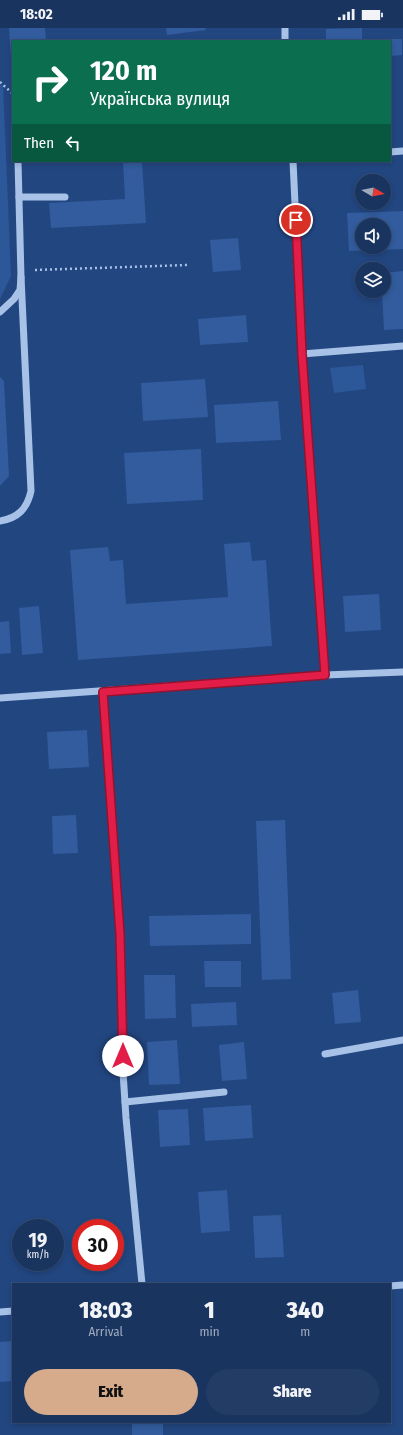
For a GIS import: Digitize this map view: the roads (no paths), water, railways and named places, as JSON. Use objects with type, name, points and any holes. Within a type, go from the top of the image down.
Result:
[{"type":"street","points":[[284,28],[285,40]]},
{"type":"street","points":[[391,152],[403,151]]},
{"type":"street","points":[[0,521],[11,519],[20,513],[27,504],[31,491],[21,277],[18,162]]},
{"type":"street","points":[[293,162],[302,354],[325,675]]},
{"type":"street","points":[[19,197],[65,197]]},
{"type":"street","points":[[3,310],[20,290],[21,277]]},
{"type":"street","points":[[302,354],[403,346]]},
{"type":"street","points":[[0,698],[103,692],[325,675],[403,672]]},
{"type":"street","points":[[103,692],[120,934],[123,1072],[142,1283]]},
{"type":"street","points":[[325,1054],[403,1040]]},
{"type":"street","points":[[125,1102],[224,1092]]},
{"type":"street","points":[[391,1286],[403,1285]]},
{"type":"street","points":[[0,1312],[12,1311]]}]
